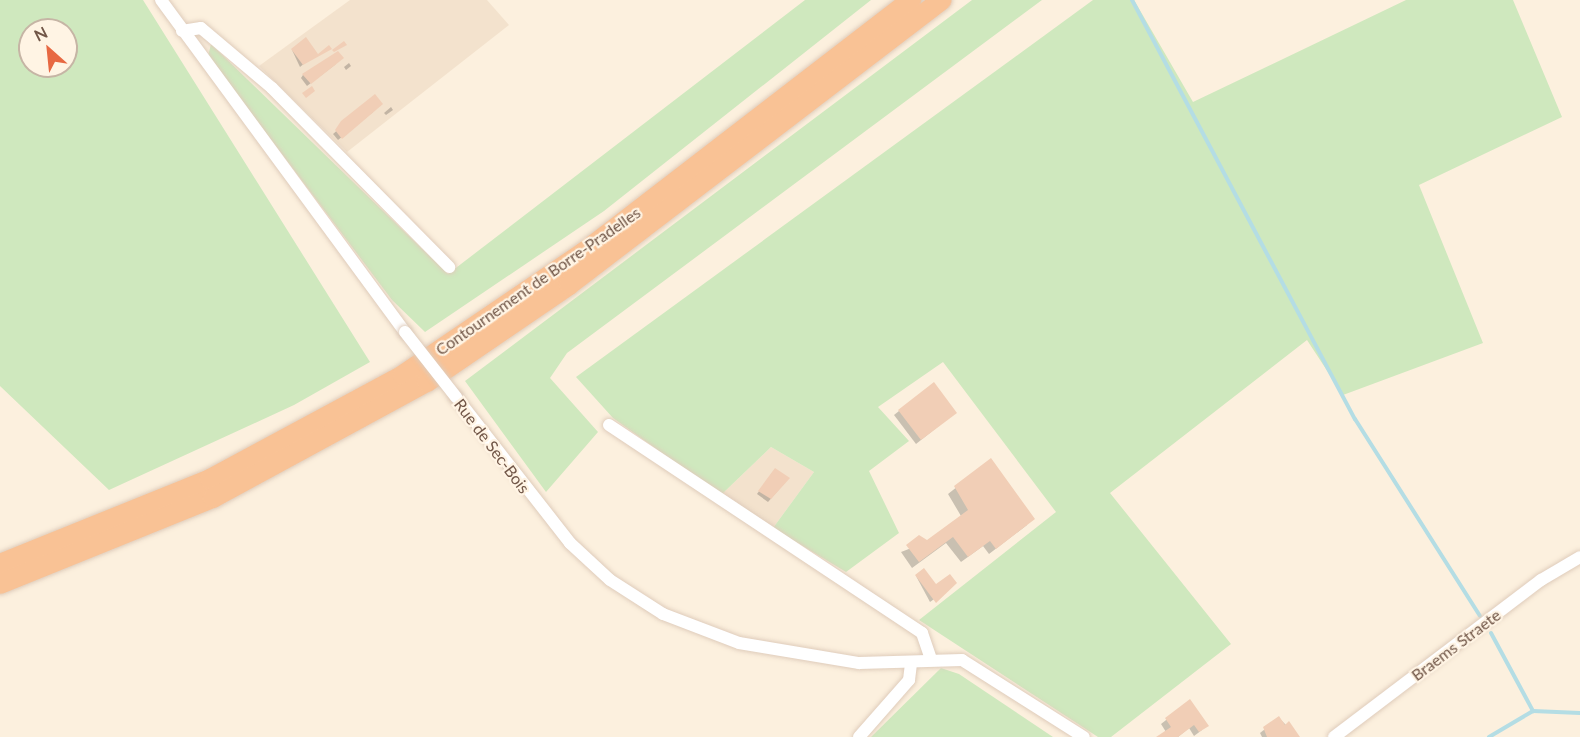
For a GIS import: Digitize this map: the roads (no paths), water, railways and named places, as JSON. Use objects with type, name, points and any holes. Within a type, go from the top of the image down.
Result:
[{"type":"highway","name":"Contournement de Borre-Pradelles","points":[[0,564],[210,479],[403,375],[584,252],[911,0]]},
{"type":"highway","points":[[0,584],[213,498],[419,387],[576,280],[942,0]]},
{"type":"street","name":"Rue de Sec-Bois","points":[[161,0],[405,332],[570,543],[641,601],[739,643],[868,664],[911,664],[931,659],[972,664],[1084,737]]},
{"type":"street","points":[[182,31],[201,28],[272,88],[449,267]]},
{"type":"street","points":[[609,425],[922,633],[931,659]]},
{"type":"street","name":"Braems Straete","points":[[1334,737],[1580,557]]},
{"type":"street","points":[[859,737],[909,680],[911,664]]},
{"type":"waterway","points":[[1132,0],[1355,419],[1480,616]]},
{"type":"waterway","points":[[1491,633],[1533,711]]},
{"type":"waterway","points":[[1489,737],[1533,711],[1580,713]]}]
